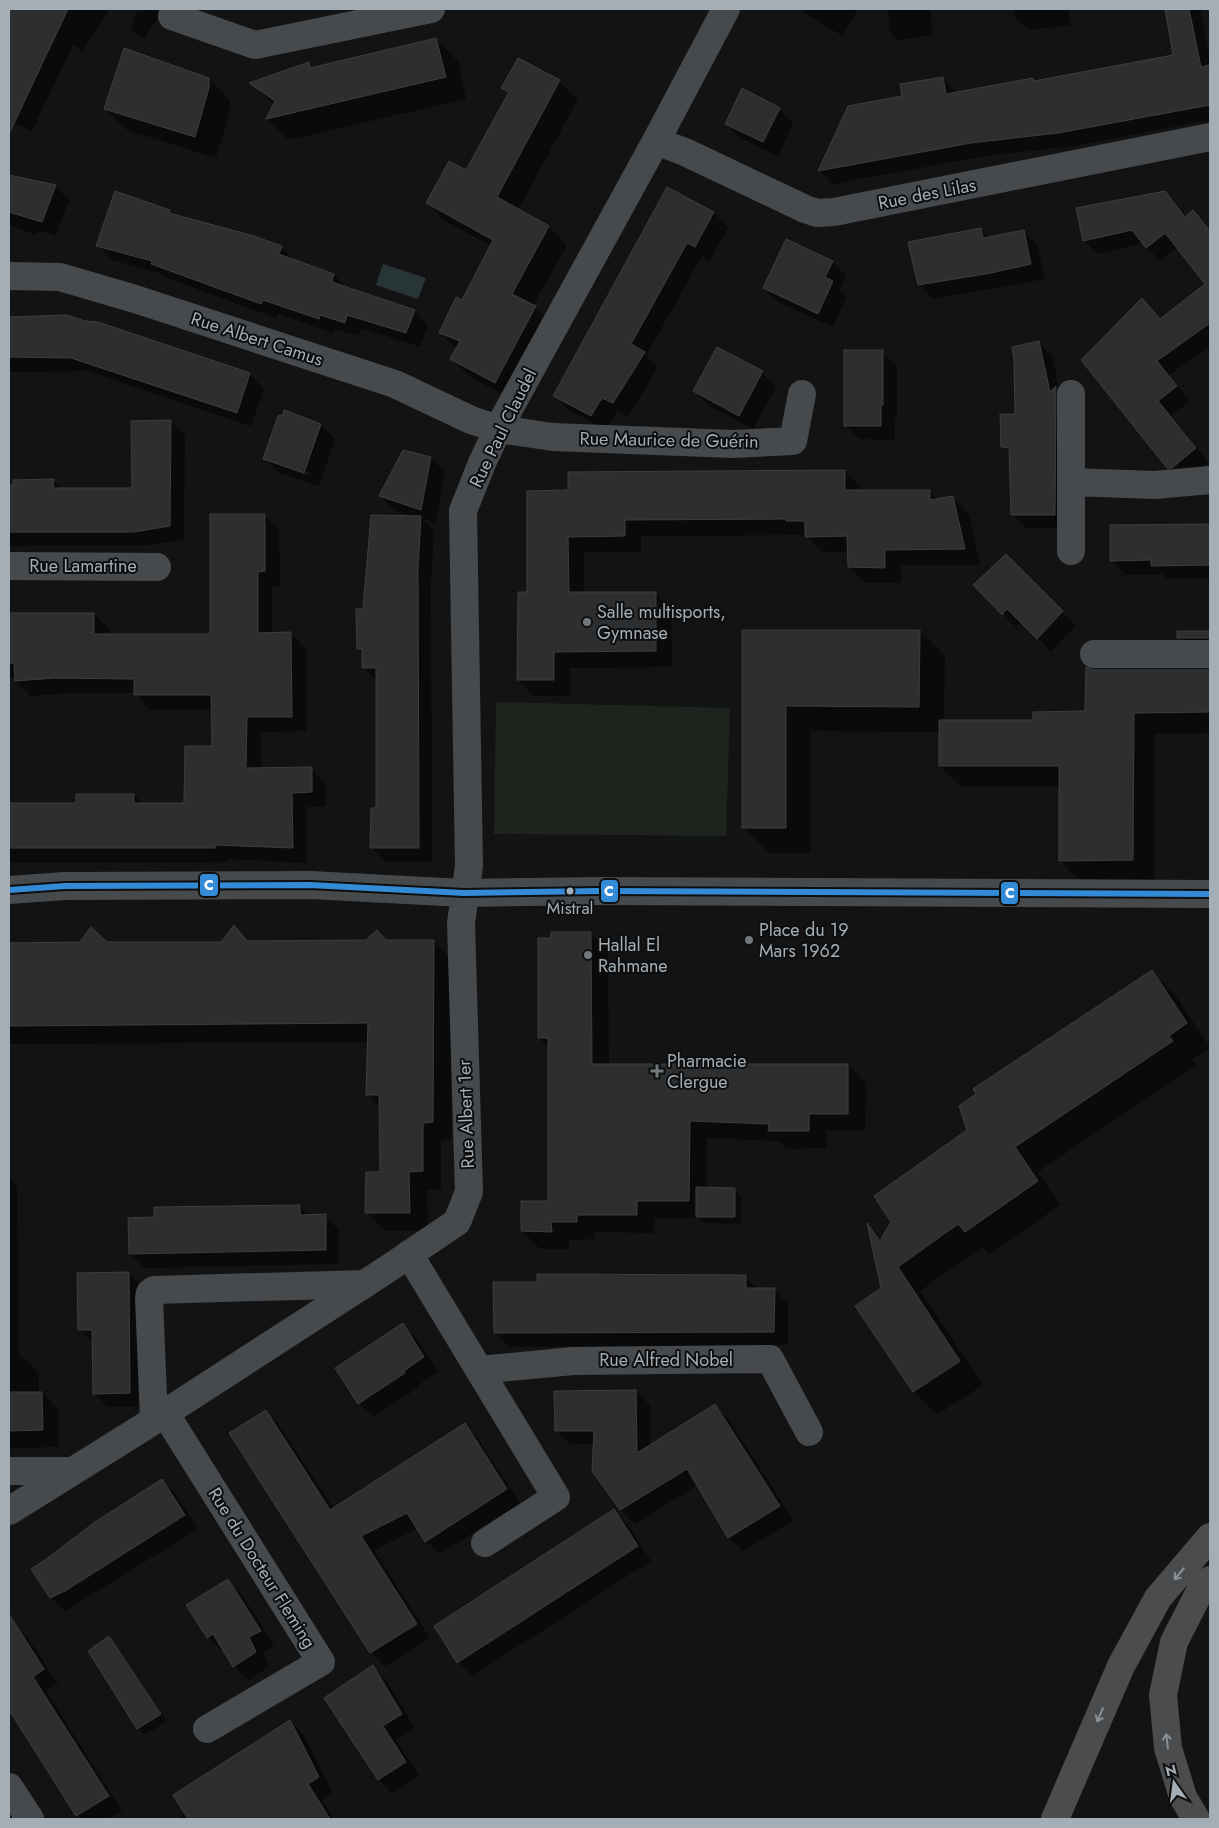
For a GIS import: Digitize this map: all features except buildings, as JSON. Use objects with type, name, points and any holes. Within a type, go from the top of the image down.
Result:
[{"type":"highway","points":[[1056,1819],[1121,1666],[1158,1598],[1210,1537]]},
{"type":"highway","points":[[1196,1819],[1183,1797],[1168,1748],[1163,1695],[1174,1642],[1200,1591],[1210,1580]]},
{"type":"street","points":[[176,9],[172,16],[256,45],[432,9]]},
{"type":"street","name":"Rue Paul Claudel","points":[[464,893],[470,866],[464,511],[482,463],[498,429],[726,9]]},
{"type":"street","name":"Rue des Lilas","points":[[656,140],[817,213],[872,205],[1210,137]]},
{"type":"street","name":"Rue Albert Camus","points":[[9,276],[60,277],[135,299],[395,384],[470,420],[498,429]]},
{"type":"street","name":"Rue Maurice de Guérin","points":[[498,429],[553,437],[733,444],[793,441],[802,394]]},
{"type":"street","points":[[1071,394],[1071,551]]},
{"type":"street","points":[[1070,482],[1155,485],[1210,480]]},
{"type":"street","name":"Rue Lamartine","points":[[9,566],[157,567]]},
{"type":"street","points":[[1094,654],[1210,654]]},
{"type":"street","points":[[9,890],[65,886],[310,885],[464,893],[601,891],[1210,894]]},
{"type":"street","name":"Rue Albert 1er","points":[[9,1511],[159,1417],[365,1284],[457,1222],[469,1192],[461,923],[464,893]]},
{"type":"street","points":[[409,1254],[556,1497],[484,1543]]},
{"type":"street","points":[[159,1417],[149,1298],[150,1293],[154,1290],[365,1284]]},
{"type":"street","name":"Rue Alfred Nobel","points":[[479,1370],[573,1361],[770,1359],[809,1432]]},
{"type":"street","name":"Rue du Docteur Fleming","points":[[159,1417],[321,1662],[206,1729]]},
{"type":"street","points":[[9,1471],[73,1471]]},
{"type":"street","points":[[9,1787],[30,1819]]},
{"type":"shaded area","points":[[383,264],[426,278],[418,299],[376,285]]},
{"type":"shaded area","points":[[496,702],[730,708],[726,836],[494,834]]},
{"type":"transit line","name":"C","points":[[9,890],[65,886],[310,885],[464,893],[601,891],[1210,894]]},
{"type":"place","name":"Salle multisports, Gymnase","points":[[587,622]]},
{"type":"place","name":"Mistral","points":[[570,891]]},
{"type":"place","name":"Place du 19 Mars 1962","points":[[749,940]]},
{"type":"place","name":"Hallal El Rahmane","points":[[588,955]]},
{"type":"place","name":"Pharmacie Clergue","points":[[657,1071]]}]
